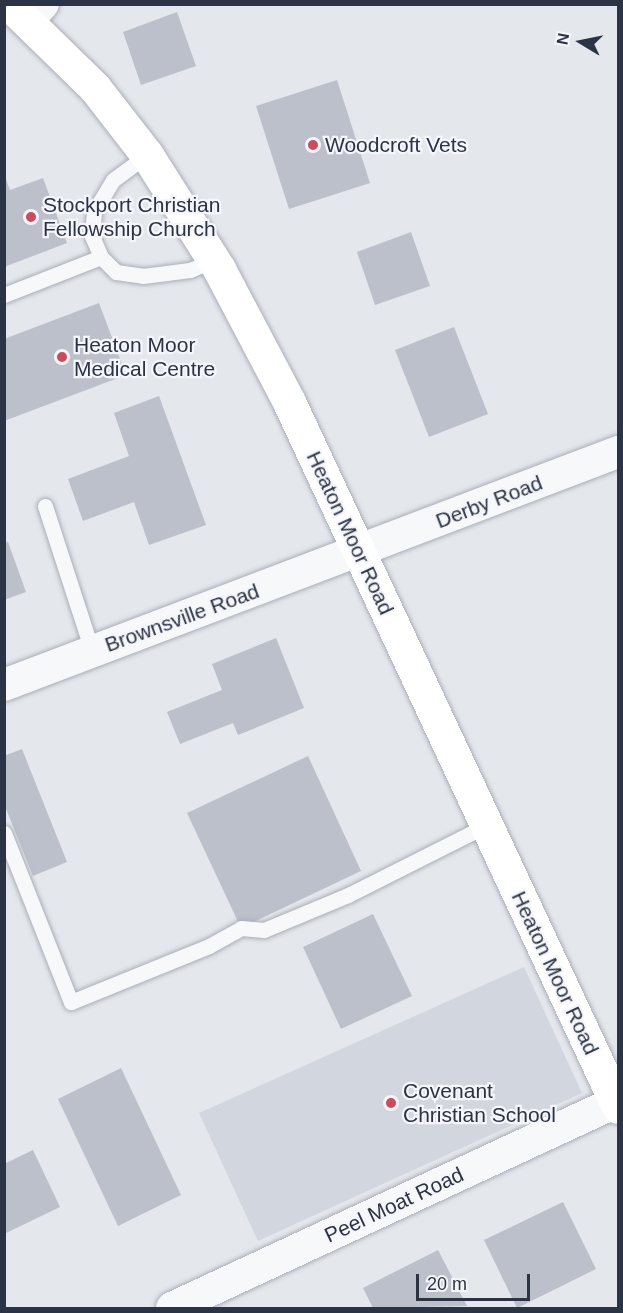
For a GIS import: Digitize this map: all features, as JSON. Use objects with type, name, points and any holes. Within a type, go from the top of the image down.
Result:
[{"type":"main road","name":"Heaton Moor Road","points":[[26,10],[95,88],[147,154],[214,260],[289,402],[485,826],[618,1103]]},
{"type":"street","name":"Derby Road","points":[[360,552],[618,452]]},
{"type":"street","name":"Brownsville Road","points":[[4,685],[360,552]]},
{"type":"street","name":"Peel Moat Road","points":[[172,1308],[618,1103]]},
{"type":"lane","points":[[147,154],[113,180],[94,212],[92,236],[101,256],[116,272],[143,276],[190,270],[214,260]]},
{"type":"lane","points":[[4,295],[101,256]]},
{"type":"lane","points":[[45,506],[92,651]]},
{"type":"lane","points":[[4,833],[71,1002],[209,946],[241,927],[264,930],[348,895],[485,826]]},
{"type":"shaded area","name":"Covenant Christian School","points":[[524,967],[582,1093],[258,1241],[199,1113]]},
{"type":"building","points":[[177,12],[196,66],[141,85],[123,32]]},
{"type":"building","name":"Woodcroft Vets","points":[[337,80],[370,183],[289,209],[256,106]]},
{"type":"building","name":"Stockport Christian Fellowship Church","points":[[4,174],[10,190],[43,178],[67,243],[4,267]]},
{"type":"building","points":[[411,232],[430,286],[375,305],[357,252]]},
{"type":"building","name":"Heaton Moor Medical Centre","points":[[99,303],[126,375],[4,421],[4,339]]},
{"type":"building","points":[[454,327],[488,414],[429,437],[395,350]]},
{"type":"building","points":[[159,396],[206,525],[149,545],[134,502],[83,521],[68,479],[129,456],[114,413]]},
{"type":"building","points":[[8,542],[26,592],[4,600],[4,543]]},
{"type":"building","points":[[276,638],[304,708],[238,735],[233,723],[180,744],[167,712],[222,690],[212,664]]},
{"type":"building","points":[[22,749],[67,862],[33,876],[4,804],[4,756]]},
{"type":"building","points":[[308,756],[361,871],[241,928],[187,813]]},
{"type":"building","points":[[373,914],[412,996],[341,1029],[303,947]]},
{"type":"building","points":[[121,1068],[181,1195],[118,1226],[58,1099]]},
{"type":"building","points":[[33,1150],[60,1207],[4,1234],[4,1164]]},
{"type":"building","points":[[563,1202],[596,1269],[517,1308],[484,1240]]},
{"type":"building","points":[[438,1250],[467,1306],[373,1308],[363,1288]]},
{"type":"place","name":"Woodcroft Vets","points":[[313,145]]},
{"type":"place","name":"Stockport Christian Fellowship Church","points":[[31,217]]},
{"type":"place","name":"Heaton Moor Medical Centre","points":[[62,357]]},
{"type":"place","name":"Covenant Christian School","points":[[391,1103]]}]
